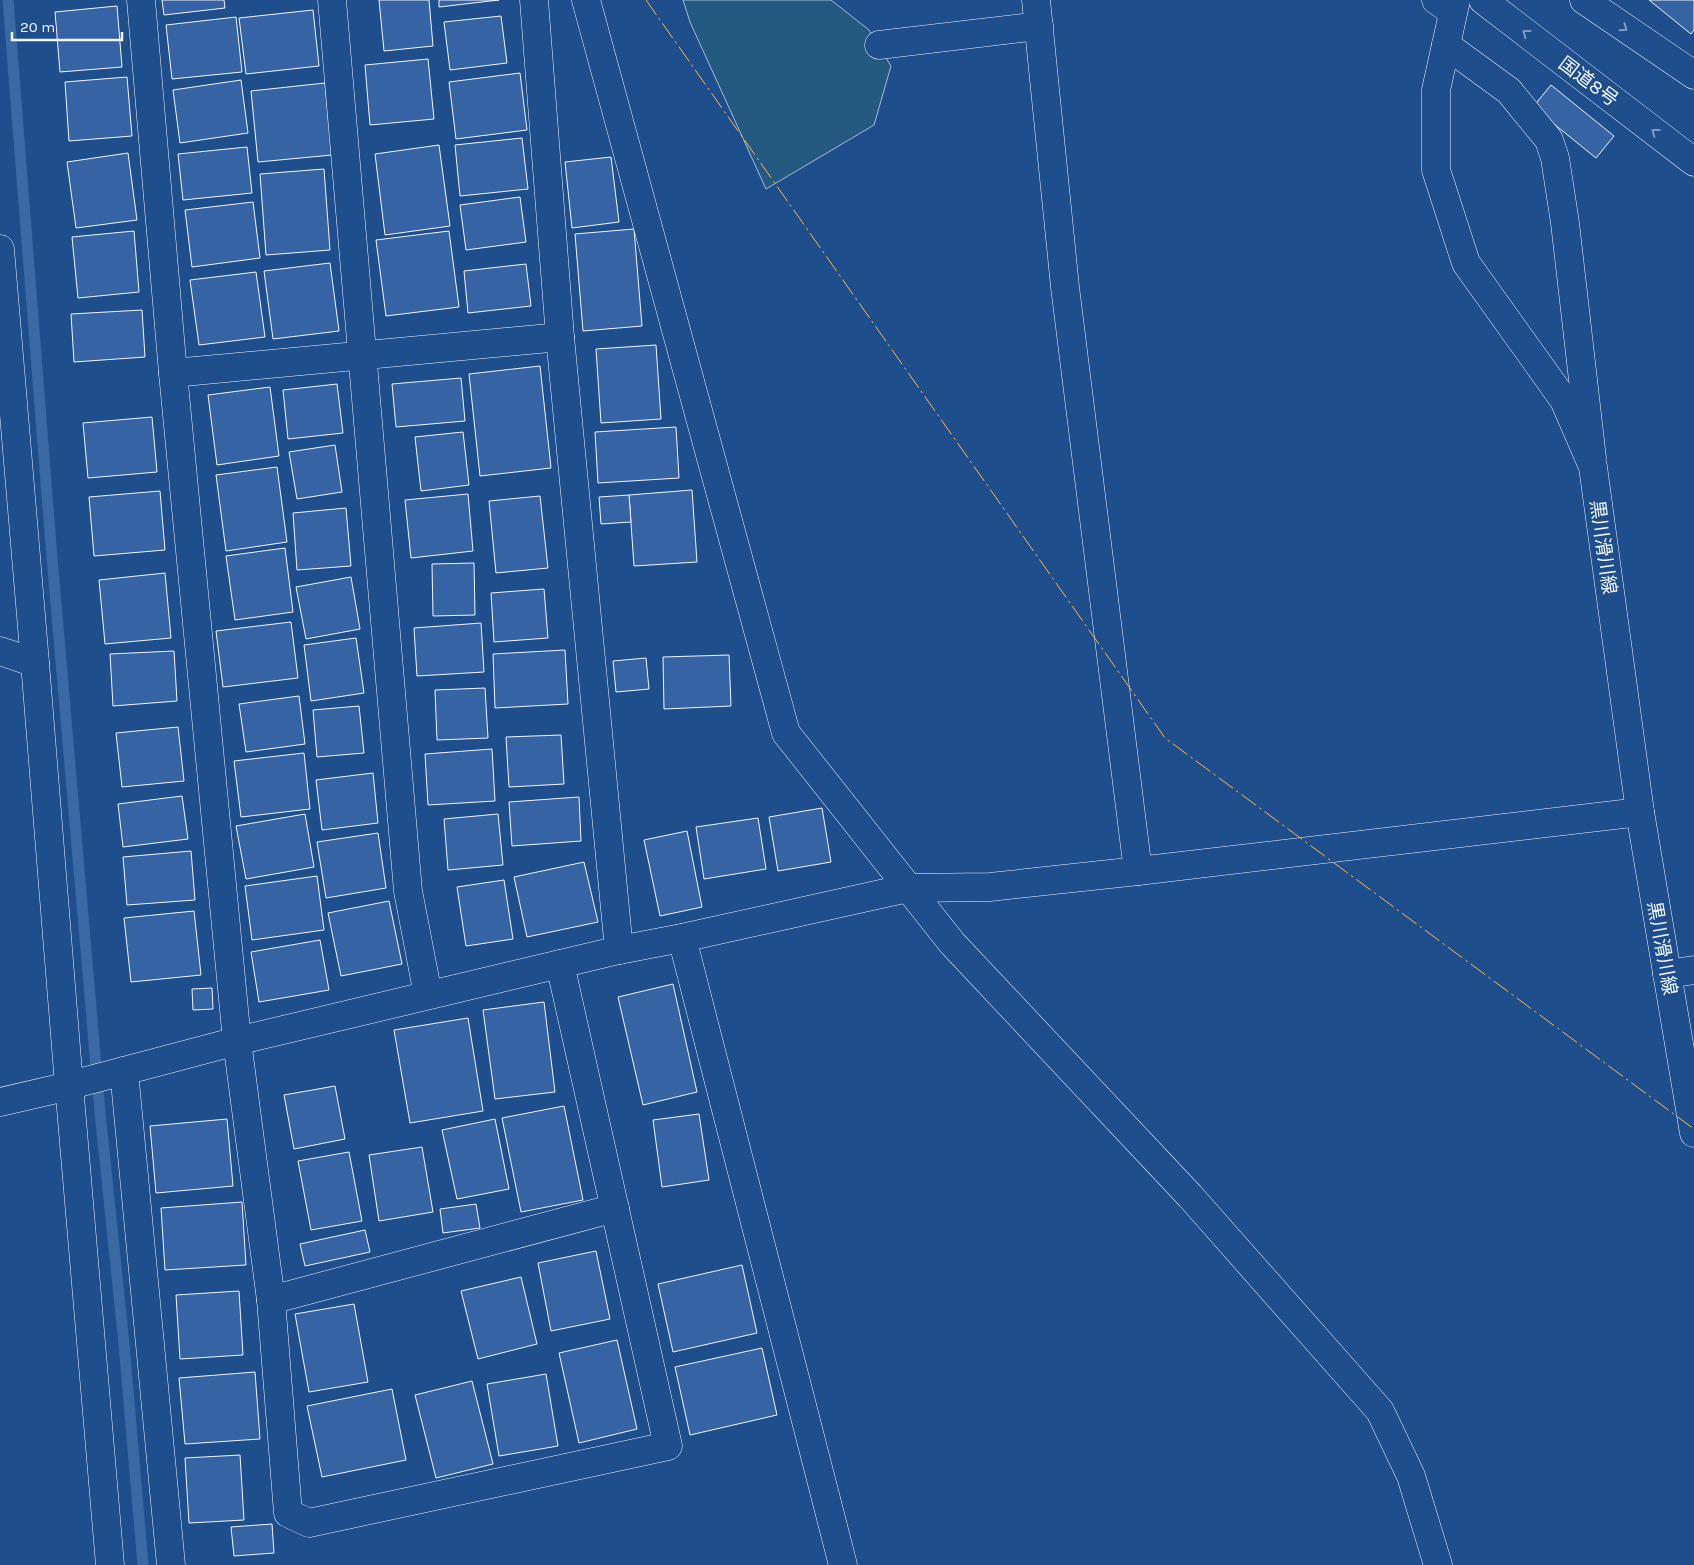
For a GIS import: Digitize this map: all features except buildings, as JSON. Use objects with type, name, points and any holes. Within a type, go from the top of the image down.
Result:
[{"type":"main road","points":[[141,0],[173,373],[237,1041],[271,1300],[288,1513],[309,1523],[668,1446],[560,964]]},
{"type":"main road","points":[[332,0],[408,891],[428,995]]},
{"type":"main road","points":[[534,0],[560,337],[619,950]]},
{"type":"main road","points":[[586,0],[786,733],[952,943],[1190,1196],[1380,1411],[1411,1476],[1438,1565]]},
{"type":"main road","name":"国道8号","points":[[1483,0],[1694,162]]},
{"type":"main road","points":[[1584,0],[1694,75]]},
{"type":"main road","name":"黒川滑川線","points":[[1449,4],[1446,45],[1436,90],[1436,170],[1466,263],[1564,400],[1593,466],[1640,812],[1694,1133]]},
{"type":"main road","points":[[879,45],[1037,13],[1065,287],[1138,871]]},
{"type":"main road","points":[[1446,45],[1509,91],[1549,140],[1555,158],[1565,223],[1593,466]]},
{"type":"main road","points":[[0,249],[110,1565]]},
{"type":"main road","points":[[173,373],[560,337]]},
{"type":"main road","points":[[0,650],[35,663]]},
{"type":"main road","points":[[0,1102],[69,1086],[237,1041],[428,995],[619,950],[908,888],[990,887],[1640,812]]},
{"type":"main road","points":[[682,938],[843,1565]]},
{"type":"main road","points":[[1667,974],[1694,970]]},
{"type":"main road","points":[[124,1071],[171,1565]]},
{"type":"main road","points":[[271,1300],[615,1208]]},
{"type":"shaded area","points":[[683,0],[831,0],[869,30],[891,66],[874,125],[766,189],[690,22]]},
{"type":"waterway","points":[[8,0],[51,546],[100,1112],[124,1344],[143,1565]]},
{"type":"power","points":[[646,0],[1165,738],[1694,1129]]}]
